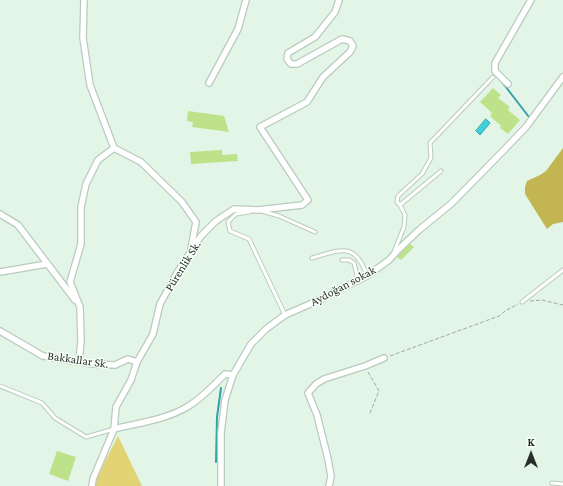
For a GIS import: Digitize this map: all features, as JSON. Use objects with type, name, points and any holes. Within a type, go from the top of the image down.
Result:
[{"type":"street","points":[[84,0],[83,38],[90,85],[114,148],[141,162],[182,202],[196,222],[190,253]]},
{"type":"street","points":[[209,82],[238,29],[246,0]]},
{"type":"street","name":"Pürenlik Sk.","points":[[92,486],[93,479],[114,429],[116,407],[153,334],[160,304],[176,273],[201,236],[216,221],[234,209],[258,210],[302,205],[308,200],[260,127],[307,102],[323,77],[350,52],[353,46],[350,40],[342,40],[297,64],[291,64],[287,59],[288,53],[315,37],[335,12],[339,0]]},
{"type":"street","points":[[508,84],[495,71],[495,63],[531,0]]},
{"type":"street","name":"Aydoğan sokak","points":[[221,486],[221,433],[225,400],[233,375],[251,344],[266,329],[285,315],[367,276],[390,260],[419,230],[452,203],[526,127],[563,77]]},
{"type":"street","points":[[79,361],[81,341],[80,307],[70,282],[81,244],[81,207],[86,184],[98,160],[114,148]]},
{"type":"street","points":[[0,214],[18,225],[80,307]]},
{"type":"street","points":[[0,272],[47,264]]},
{"type":"street","name":"Bakkallar Sk.","points":[[0,331],[43,356],[93,364],[115,365],[128,359],[138,362]]},
{"type":"street","points":[[329,486],[331,476],[328,459],[317,415],[308,393],[316,384],[324,379],[365,366],[384,358]]},
{"type":"street","points":[[114,429],[167,416],[187,407],[212,387],[225,374],[233,375]]},
{"type":"lane","points":[[390,260],[398,245],[404,227],[405,215],[400,204],[397,202],[398,196],[422,174],[431,158],[430,143],[493,77]]},
{"type":"lane","points":[[400,204],[440,172]]},
{"type":"lane","points":[[285,315],[249,239],[230,230],[228,222],[236,214],[258,210],[279,216],[315,232]]},
{"type":"lane","points":[[312,258],[346,250],[352,252],[363,264],[367,276]]},
{"type":"lane","points":[[342,260],[349,260],[354,263],[358,280]]},
{"type":"lane","points":[[522,302],[563,270]]},
{"type":"lane","points":[[0,386],[42,403],[55,418],[86,437],[114,429]]},
{"type":"lane","points":[[552,483],[563,484]]},
{"type":"path","points":[[384,358],[499,316],[522,302],[542,300],[563,305]]},
{"type":"path","points":[[365,366],[379,391],[370,414]]},
{"type":"shaded area","points":[[563,148],[563,222],[553,224],[547,229],[525,194],[525,187],[527,181],[546,171]]},
{"type":"shaded area","points":[[118,436],[142,486],[94,486],[96,479]]},
{"type":"water","points":[[486,119],[490,123],[480,135],[476,131]]},
{"type":"building","points":[[493,88],[501,95],[498,98],[510,107],[508,110],[520,120],[508,134],[500,128],[501,126],[490,116],[492,113],[480,102]]},
{"type":"building","points":[[188,111],[224,116],[229,132],[192,127],[193,122],[187,121]]},
{"type":"building","points":[[222,150],[222,155],[237,154],[238,161],[191,164],[190,152]]},
{"type":"building","points":[[410,244],[414,247],[401,260],[397,257]]},
{"type":"building","points":[[57,451],[76,457],[68,481],[49,474]]},
{"type":"waterway","points":[[502,82],[529,117]]},
{"type":"waterway","points":[[216,462],[217,417],[221,388]]}]
